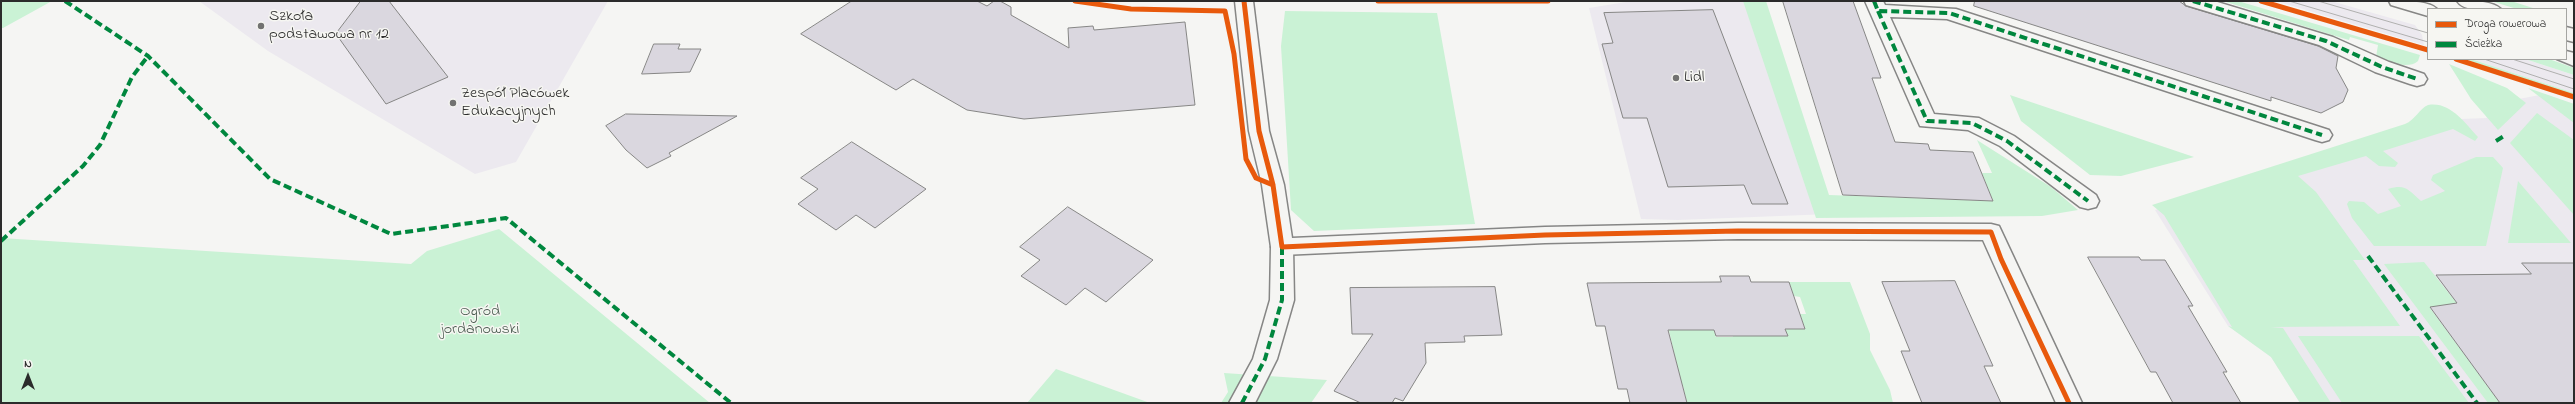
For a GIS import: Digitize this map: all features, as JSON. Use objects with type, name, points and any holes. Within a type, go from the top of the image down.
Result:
[{"type":"street","points":[[1242,403],[1265,359],[1282,300],[1282,247],[1273,185],[1259,131],[1244,1]]},
{"type":"street","points":[[2193,1],[2326,41],[2382,67],[2417,79]]},
{"type":"street","points":[[2398,1],[2427,10]]},
{"type":"street","points":[[2466,1],[2488,8]]},
{"type":"street","points":[[2088,201],[2007,141],[1972,123],[1927,121],[1876,6],[1949,13],[2322,136]]},
{"type":"street","points":[[1282,247],[1545,235],[1738,231],[1991,232],[2001,259],[2069,403]]},
{"type":"shaded area","name":"Zespół Placówek Edukacyjnych","points":[[199,1],[608,1],[516,162],[475,174],[268,51]]},
{"type":"shaded area","points":[[1632,1],[1755,1],[1830,214],[1678,220],[1641,219],[1589,8]]},
{"type":"shaded area","points":[[2276,1],[2331,1],[2415,25],[2422,35],[2424,45]]},
{"type":"shaded area","points":[[2474,60],[2528,60],[2574,75],[2574,93]]},
{"type":"shaded area","points":[[2545,94],[2574,104],[2574,403],[2300,403],[2271,357],[2228,326],[2155,210],[2449,115],[2461,119],[2487,118],[2482,106]]},
{"type":"green space","points":[[1,1],[52,1],[1,28]]},
{"type":"green space","points":[[1743,1],[1766,1],[1829,195],[1993,201],[1982,173],[1992,173],[1977,140],[2051,187],[2078,210],[2042,216],[1816,218]]},
{"type":"green space","points":[[2223,1],[2238,1],[2420,55],[2418,61],[2414,64],[2403,65],[2391,63],[2376,57],[2378,45],[2350,37],[2349,40]]},
{"type":"green space","points":[[2491,1],[2511,1],[2533,8],[2514,8]]},
{"type":"green space","points":[[1285,11],[1437,13],[1475,224],[1314,231],[1291,210],[1281,46]]},
{"type":"green space","points":[[2467,60],[2474,60],[2574,93],[2574,95]]},
{"type":"green space","points":[[2528,60],[2552,60],[2574,68],[2574,75]]},
{"type":"green space","points":[[2449,64],[2507,88],[2526,103],[2498,130],[2471,99]]},
{"type":"green space","points":[[2528,88],[2574,104],[2574,123]]},
{"type":"green space","points":[[2010,95],[2194,157],[2121,176],[2090,175],[2021,121]]},
{"type":"green space","points":[[2428,105],[2443,106],[2450,110],[2456,114],[2478,137],[2475,141],[2453,129],[2383,151],[2398,163],[2395,167],[2379,166],[2366,156],[2298,176],[2316,192],[2365,260],[2353,260],[2400,326],[2271,327],[2283,328],[2331,403],[2300,403],[2271,357],[2228,326],[2232,327],[2164,215],[2152,205],[2405,124],[2412,120]]},
{"type":"green space","points":[[2537,113],[2574,140],[2574,215],[2510,143]]},
{"type":"green space","points":[[2476,157],[2493,157],[2503,168],[2486,246],[2374,246],[2352,218],[2347,204],[2349,201],[2364,202],[2378,214],[2401,206],[2388,189],[2403,187],[2421,201],[2445,191],[2431,180],[2433,175]]},
{"type":"green space","points":[[2518,181],[2571,243],[2508,243]]},
{"type":"green space","name":"Ogród jordanowski","points":[[499,229],[710,403],[1,403],[1,238],[411,264],[427,251]]},
{"type":"green space","points":[[2424,262],[2459,306],[2430,308],[2500,403],[2488,403],[2384,264]]},
{"type":"green space","points":[[1789,282],[1850,282],[1870,334],[1870,350],[1890,390],[1893,403],[1687,403],[1683,386],[1674,386],[1678,370],[1668,326],[1714,330],[1716,337],[1733,337],[1731,330],[1768,330],[1770,336],[1787,336],[1785,329],[1805,329],[1800,314],[1806,314],[1800,297],[1794,296]]},
{"type":"green space","points":[[2298,336],[2419,336],[2469,403],[2342,403]]},
{"type":"green space","points":[[1056,369],[1150,403],[1027,403]]},
{"type":"green space","points":[[1224,373],[1327,380],[1311,403],[1221,403],[1228,392]]},
{"type":"building","points":[[361,1],[389,1],[448,77],[386,104],[336,34]]},
{"type":"building","points":[[852,1],[977,1],[987,6],[994,1],[1000,1],[1011,7],[1011,15],[1069,48],[1068,28],[1093,26],[1094,30],[1185,22],[1195,105],[1024,119],[967,110],[913,79],[896,90],[801,34]]},
{"type":"building","points":[[1783,1],[1853,1],[1881,78],[1872,78],[1895,142],[1928,144],[1930,150],[1973,152],[1993,201],[1843,195]]},
{"type":"building","points":[[1975,1],[2179,1],[2186,6],[2318,46],[2338,56],[2336,68],[2348,90],[2343,102],[2321,113],[2271,97],[2271,101],[1974,6]]},
{"type":"building","name":"Lidl","points":[[1713,10],[1788,204],[1752,204],[1744,185],[1668,187],[1647,118],[1623,118],[1602,44],[1613,43],[1604,13]]},
{"type":"building","points":[[654,44],[680,44],[678,49],[701,49],[690,72],[642,74]]},
{"type":"building","points":[[626,114],[737,116],[669,153],[671,156],[647,168],[626,150],[606,126]]},
{"type":"building","points":[[852,142],[926,189],[875,228],[856,215],[836,230],[798,204],[818,189],[801,178]]},
{"type":"building","points":[[1068,207],[1153,260],[1106,302],[1085,288],[1066,305],[1021,276],[1040,260],[1020,247]]},
{"type":"building","points":[[2088,257],[2139,257],[2141,260],[2165,260],[2193,306],[2188,306],[2227,372],[2223,372],[2241,403],[2173,403],[2156,372],[2151,372]]},
{"type":"building","points":[[2522,263],[2574,263],[2574,403],[2500,403],[2430,307],[2457,303],[2436,275],[2531,274]]},
{"type":"building","points":[[1720,276],[1749,276],[1751,282],[1789,282],[1805,329],[1785,329],[1788,336],[1716,336],[1714,330],[1668,330],[1687,403],[1630,403],[1627,389],[1618,389],[1605,326],[1596,326],[1587,283],[1721,282]]},
{"type":"building","points":[[1955,281],[1993,366],[1984,366],[2001,403],[1922,403],[1901,351],[1910,351],[1882,282]]},
{"type":"building","points":[[1495,287],[1502,335],[1464,336],[1465,342],[1425,343],[1426,363],[1403,401],[1395,398],[1392,403],[1361,403],[1334,391],[1373,334],[1352,334],[1350,288]]},
{"type":"tram line","points":[[2289,1],[2427,42]]},
{"type":"tram line","points":[[2318,1],[2427,33]]},
{"type":"tram line","points":[[2487,60],[2574,89]]},
{"type":"tram line","points":[[2515,60],[2574,79]]},
{"type":"marked path","points":[[65,1],[148,56],[270,179],[391,234],[506,218],[731,403]]},
{"type":"marked path","points":[[1874,1],[1878,11],[1949,13],[2322,135]]},
{"type":"marked path","points":[[2193,1],[2326,41],[2382,67],[2417,79]]},
{"type":"marked path","points":[[1878,11],[1927,121],[1972,123],[2007,141],[2088,201]]},
{"type":"marked path","points":[[1,241],[83,166],[100,145],[132,77],[148,56]]},
{"type":"marked path","points":[[2496,141],[2504,136]]},
{"type":"marked path","points":[[1242,403],[1265,359],[1282,300],[1282,243]]},
{"type":"marked path","points":[[2368,256],[2477,403]]},
{"type":"cycle path","points":[[1075,1],[1093,5],[1131,9],[1225,11],[1234,54],[1246,159],[1256,178],[1273,185]]},
{"type":"cycle path","points":[[1244,1],[1259,131],[1273,185],[1282,247],[1545,235],[1738,231],[1991,232],[2001,259],[2069,403]]},
{"type":"cycle path","points":[[1378,1],[1548,1]]},
{"type":"cycle path","points":[[2261,1],[2427,50]]},
{"type":"cycle path","points":[[2459,60],[2574,97]]},
{"type":"place","name":"Szkoła podstawowa nr 12","points":[[261,26]]},
{"type":"place","name":"Lidl","points":[[1676,78]]},
{"type":"place","name":"Zespół Placówek Edukacyjnych","points":[[453,103]]}]
